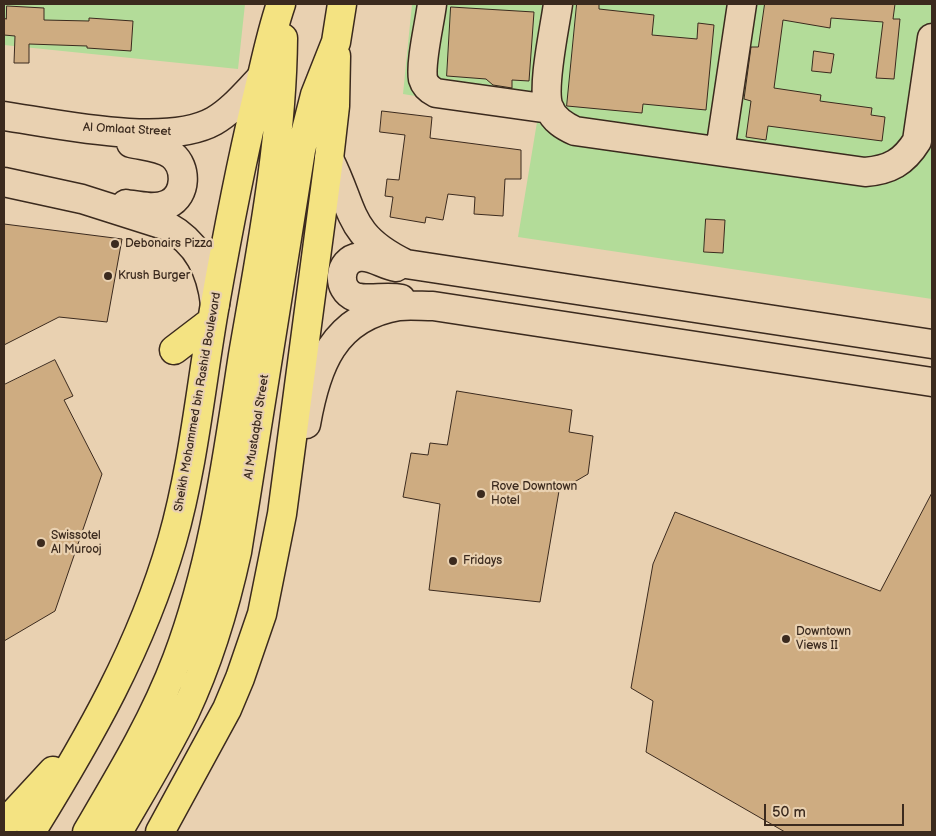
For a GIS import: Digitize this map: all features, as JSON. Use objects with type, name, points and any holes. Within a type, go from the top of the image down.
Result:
[{"type":"main road","name":"Sheikh Mohammed bin Rashid Boulevard","points":[[31,832],[96,720],[136,644],[172,540],[190,462],[214,312],[262,77],[270,40],[282,4]]},
{"type":"main road","name":"Al Mustaqbal Street","points":[[87,832],[144,734],[161,698],[190,624],[211,547],[274,160],[281,92],[282,4]]},
{"type":"main road","name":"Al Mustaqbal Street","points":[[118,832],[186,711],[202,672],[228,593],[239,544],[302,150],[315,95],[336,42],[342,4]]},
{"type":"main road","points":[[160,832],[212,740],[240,678],[252,646],[270,581],[329,159],[336,85],[336,42]]},
{"type":"main road","points":[[174,350],[214,312]]},
{"type":"main road","points":[[4,824],[20,810],[96,720]]},
{"type":"main road","points":[[51,832],[74,791],[83,769],[96,720]]},
{"type":"street","points":[[432,4],[423,72],[426,85],[430,90],[436,93],[550,109]]},
{"type":"street","points":[[558,4],[546,88],[550,109],[564,126],[575,131],[865,172],[881,171],[896,165],[909,155],[917,141],[932,38]]},
{"type":"street","points":[[720,151],[742,4]]},
{"type":"street","name":"Al Omlaat Street","points":[[4,116],[95,129],[173,133],[201,127],[226,113],[262,77]]},
{"type":"street","points":[[82,199],[159,206],[169,204],[178,195],[183,185],[183,173],[179,162],[171,154],[95,129]]},
{"type":"street","points":[[329,159],[351,215],[374,244],[389,256],[406,264],[932,344]]},
{"type":"street","points":[[4,182],[82,199],[167,226],[180,233],[190,242],[205,265],[210,278],[214,312]]},
{"type":"street","points":[[440,270],[394,267],[369,258],[358,257],[348,262],[342,271],[342,281],[346,291],[356,297],[394,298],[433,306],[932,382]]},
{"type":"street","points":[[286,476],[299,457],[312,389],[318,369],[329,350],[343,334],[360,321],[379,312],[399,306],[433,306]]},
{"type":"green space","points":[[4,4],[245,4],[238,69],[4,45]]},
{"type":"green space","points":[[412,4],[932,4],[932,299],[518,237],[538,116],[403,94]]},
{"type":"building","points":[[577,4],[599,4],[599,9],[654,15],[652,35],[697,39],[698,23],[714,25],[706,110],[643,104],[642,113],[567,106]]},
{"type":"building","points":[[765,4],[895,4],[893,19],[900,19],[894,79],[876,78],[883,22],[831,18],[830,28],[783,20],[774,88],[821,95],[820,101],[872,108],[871,115],[885,117],[882,141],[768,126],[766,140],[746,137],[751,101],[744,99],[751,47],[758,47]]},
{"type":"building","points":[[7,6],[44,8],[44,20],[89,21],[89,18],[133,21],[131,51],[87,48],[87,46],[29,44],[29,63],[14,63],[15,36],[4,35],[4,18],[6,19]]},
{"type":"building","points":[[451,7],[534,12],[529,81],[512,80],[512,88],[493,85],[486,79],[447,76]]},
{"type":"building","points":[[814,51],[834,54],[831,73],[812,71]]},
{"type":"building","points":[[382,111],[432,117],[430,138],[521,150],[521,179],[505,179],[503,216],[474,214],[475,197],[448,194],[443,220],[426,217],[425,223],[390,217],[393,197],[385,196],[387,179],[399,180],[405,135],[380,132]]},
{"type":"building","points":[[706,219],[725,220],[723,253],[704,252]]},
{"type":"building","points":[[4,224],[122,239],[107,322],[59,317],[4,345]]},
{"type":"building","name":"Swissotel Al Murooj","points":[[55,360],[73,396],[64,400],[102,474],[55,611],[4,641],[4,385]]},
{"type":"building","name":"Rove Downtown Hotel","points":[[457,391],[572,410],[569,432],[593,436],[588,474],[559,491],[540,602],[429,590],[440,504],[403,497],[411,453],[428,455],[430,443],[447,445]]},
{"type":"building","name":"Downtown Views II","points":[[932,493],[932,832],[785,832],[646,752],[653,701],[631,688],[653,564],[675,512],[880,591]]},
{"type":"place","name":"Debonairs Pizza","points":[[115,244]]},
{"type":"place","name":"Krush Burger","points":[[108,276]]},
{"type":"place","name":"Rove Downtown Hotel","points":[[481,494]]},
{"type":"place","name":"Swissotel Al Murooj","points":[[41,543]]},
{"type":"place","name":"Fridays","points":[[453,561]]},
{"type":"place","name":"Downtown Views II","points":[[786,639]]}]
